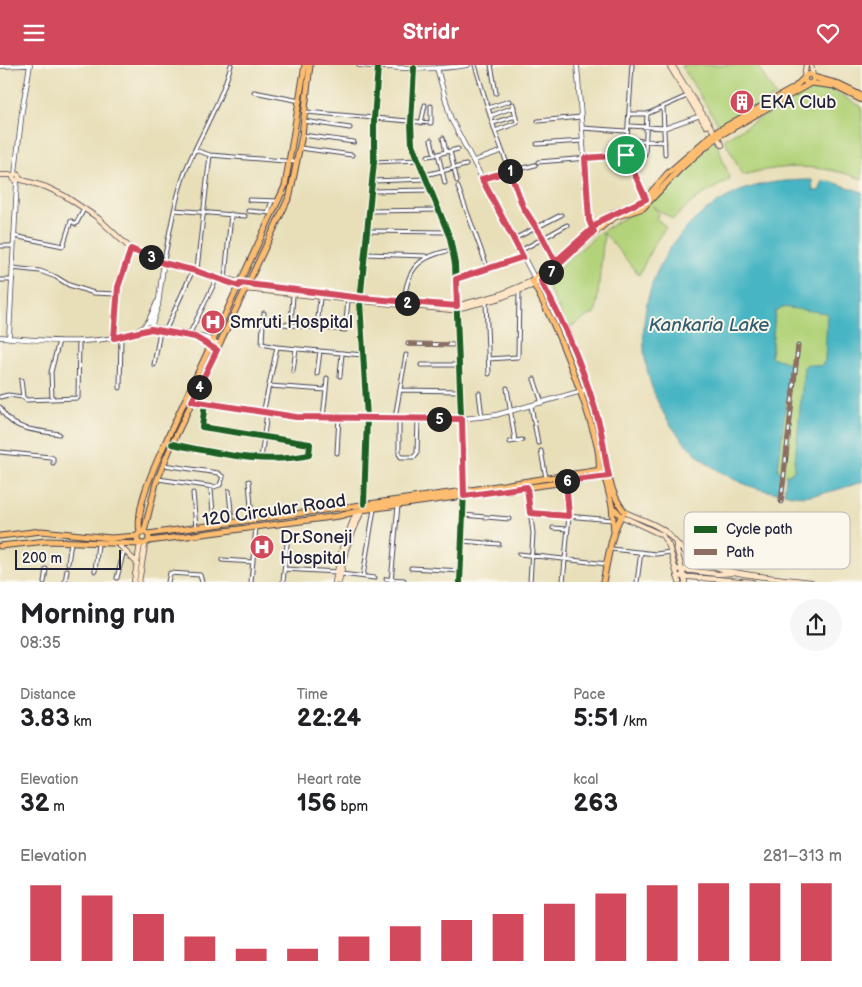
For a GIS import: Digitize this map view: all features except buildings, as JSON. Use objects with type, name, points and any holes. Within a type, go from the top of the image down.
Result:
[{"type":"main road","points":[[134,582],[137,563],[144,543],[142,534],[157,479],[217,350],[216,342],[239,285],[271,213],[280,201],[285,186],[305,65]]},
{"type":"main road","points":[[139,582],[144,543],[138,524],[150,480],[211,347],[232,319],[290,195],[306,112],[310,65]]},
{"type":"main road","points":[[671,65],[699,116],[722,145]]},
{"type":"main road","points":[[671,65],[715,136]]},
{"type":"main road","points":[[804,78],[806,65]]},
{"type":"main road","points":[[810,84],[813,77],[811,65]]},
{"type":"main road","points":[[195,270],[246,287],[293,295],[348,301],[361,300],[457,308],[536,281],[593,230],[615,217],[643,208],[715,136],[794,88],[808,75],[835,83],[862,96]]},
{"type":"main road","points":[[804,78],[810,84]]},
{"type":"main road","points":[[715,136],[810,84],[834,86],[862,100]]},
{"type":"main road","points":[[0,176],[16,177],[66,193],[99,217],[132,247],[163,262]]},
{"type":"main road","points":[[16,177],[46,187],[84,209],[131,249],[163,262],[225,278],[239,285]]},
{"type":"main road","points":[[246,287],[361,300],[457,308],[486,302],[519,291],[536,281],[593,230]]},
{"type":"main road","points":[[536,281],[568,337],[600,427],[608,469],[607,476],[614,535]]},
{"type":"main road","points":[[536,281],[562,341],[594,431],[600,462],[599,471],[607,476],[616,502],[623,514],[669,534],[684,552]]},
{"type":"main road","name":"120 Circular Road","points":[[0,546],[28,541],[71,541],[98,544],[144,543],[359,512],[608,469]]},
{"type":"main road","name":"120 Circular Road","points":[[0,536],[40,531],[111,538],[196,528],[362,504],[527,487],[607,476]]},
{"type":"main road","points":[[335,582],[362,504]]},
{"type":"main road","points":[[612,506],[662,535],[671,553],[675,569],[685,582]]},
{"type":"main road","points":[[603,582],[614,535],[623,514]]},
{"type":"main road","points":[[674,542],[682,570],[679,582]]},
{"type":"main road","points":[[118,544],[137,563]]},
{"type":"main road","points":[[675,569],[718,574],[739,573]]},
{"type":"main road","points":[[721,569],[811,582]]},
{"type":"main road","points":[[339,573],[339,582]]},
{"type":"main road","points":[[739,573],[741,581]]},
{"type":"main road","points":[[680,576],[752,582]]},
{"type":"street","points":[[0,66],[29,65],[17,159],[9,338]]},
{"type":"street","points":[[149,326],[157,302],[163,262],[175,209],[189,162],[226,83],[231,65]]},
{"type":"street","points":[[359,65],[414,68],[468,65]]},
{"type":"street","points":[[475,65],[492,123],[523,207],[543,238],[555,262]]},
{"type":"street","points":[[491,65],[496,93]]},
{"type":"street","points":[[577,65],[593,230]]},
{"type":"street","points":[[632,65],[626,131],[626,155],[648,201]]},
{"type":"street","points":[[362,504],[367,418],[361,300],[373,181],[374,119],[381,66]]},
{"type":"street","points":[[414,68],[411,123],[412,144],[432,190],[447,232],[452,250],[456,279],[464,494],[460,582]]},
{"type":"street","points":[[437,68],[451,119],[536,281]]},
{"type":"street","points":[[254,92],[300,101]]},
{"type":"street","points":[[630,114],[647,114],[687,96]]},
{"type":"street","points":[[488,108],[509,101]]},
{"type":"street","points":[[421,123],[425,105]]},
{"type":"street","points":[[306,112],[411,123],[431,123],[432,106]]},
{"type":"street","points":[[490,116],[513,106],[517,123],[495,131]]},
{"type":"street","points":[[663,107],[665,154]]},
{"type":"street","points":[[645,154],[647,114]]},
{"type":"street","points":[[492,123],[516,115]]},
{"type":"street","points":[[630,126],[665,129],[699,116]]},
{"type":"street","points":[[538,121],[581,117]]},
{"type":"street","points":[[304,121],[350,128]]},
{"type":"street","points":[[582,128],[626,131]]},
{"type":"street","points":[[302,135],[354,142]]},
{"type":"street","points":[[443,138],[457,181]]},
{"type":"street","points":[[431,140],[445,183]]},
{"type":"street","points":[[626,140],[665,142]]},
{"type":"street","points":[[537,144],[583,141]]},
{"type":"street","points":[[300,148],[352,155]]},
{"type":"street","points":[[428,156],[458,149]]},
{"type":"street","points":[[195,150],[210,155],[297,162]]},
{"type":"street","points":[[472,161],[502,151]]},
{"type":"street","points":[[166,329],[195,270],[210,155]]},
{"type":"street","points":[[538,162],[626,155]]},
{"type":"street","points":[[374,162],[419,160]]},
{"type":"street","points":[[373,181],[426,177],[466,165]]},
{"type":"street","points":[[482,179],[536,165]]},
{"type":"street","points":[[458,187],[488,269]]},
{"type":"street","points":[[372,191],[432,190]]},
{"type":"street","points":[[249,200],[280,201]]},
{"type":"street","points":[[248,211],[271,213],[272,201]]},
{"type":"street","points":[[14,236],[63,246],[71,221],[76,224],[84,209]]},
{"type":"street","points":[[175,209],[245,216]]},
{"type":"street","points":[[370,211],[438,210]]},
{"type":"street","points":[[225,278],[232,214]]},
{"type":"street","points":[[514,239],[561,215]]},
{"type":"street","points":[[520,251],[567,225]]},
{"type":"street","points":[[367,231],[447,232]]},
{"type":"street","points":[[0,246],[13,246]]},
{"type":"street","points":[[114,338],[116,294],[124,265],[131,249]]},
{"type":"street","points":[[366,254],[427,256],[452,250]]},
{"type":"street","points":[[404,303],[407,279],[427,256]]},
{"type":"street","points":[[456,279],[523,257]]},
{"type":"street","points":[[12,268],[40,271],[56,277],[69,285],[94,293],[116,294]]},
{"type":"street","points":[[189,335],[217,278]]},
{"type":"street","points":[[0,280],[12,280]]},
{"type":"street","points":[[488,359],[518,357],[519,291]]},
{"type":"street","points":[[291,325],[293,295]]},
{"type":"street","points":[[317,328],[320,297]]},
{"type":"street","points":[[277,323],[345,330],[348,301]]},
{"type":"street","points":[[486,302],[489,374]]},
{"type":"street","points":[[264,313],[262,344],[363,355]]},
{"type":"street","points":[[232,319],[263,323]]},
{"type":"street","points":[[149,326],[160,331],[189,335],[216,342]]},
{"type":"street","points":[[0,337],[79,341],[121,337],[149,326],[172,332]]},
{"type":"street","points":[[154,365],[160,331]]},
{"type":"street","points":[[120,389],[121,337]]},
{"type":"street","points":[[195,337],[217,350]]},
{"type":"street","points":[[52,399],[52,365],[59,341]]},
{"type":"street","points":[[0,397],[8,395],[26,399],[78,398],[79,341]]},
{"type":"street","points":[[408,345],[458,345]]},
{"type":"street","points":[[781,502],[798,346]]},
{"type":"street","points":[[261,459],[267,412],[264,409],[277,347]]},
{"type":"street","points":[[293,371],[296,349]]},
{"type":"street","points":[[317,374],[320,351]]},
{"type":"street","points":[[340,376],[342,353]]},
{"type":"street","points":[[406,355],[397,418],[399,454],[401,457],[414,457],[417,453],[418,419]]},
{"type":"street","points":[[421,365],[459,365]]},
{"type":"street","points":[[323,417],[327,378]]},
{"type":"street","points":[[534,379],[542,403]]},
{"type":"street","points":[[21,381],[23,397]]},
{"type":"street","points":[[268,387],[326,390]]},
{"type":"street","points":[[507,387],[515,441]]},
{"type":"street","points":[[192,401],[296,417],[462,419],[512,411],[581,393],[588,389]]},
{"type":"street","points":[[400,391],[461,391]]},
{"type":"street","points":[[480,393],[482,417]]},
{"type":"street","points":[[172,444],[240,457],[261,459],[308,456],[311,445],[202,427],[206,403]]},
{"type":"street","points":[[530,406],[538,443]]},
{"type":"street","points":[[0,407],[3,414],[18,427],[58,434]]},
{"type":"street","points":[[337,453],[338,417]]},
{"type":"street","points":[[510,442],[522,440]]},
{"type":"street","points":[[0,451],[50,457],[53,463]]},
{"type":"street","points":[[540,451],[546,479]]},
{"type":"street","points":[[157,479],[214,487],[220,485],[223,477],[218,473],[164,465]]},
{"type":"street","points":[[249,481],[252,520]]},
{"type":"street","points":[[563,582],[569,516],[566,481]]},
{"type":"street","points":[[527,487],[533,533],[530,582]]},
{"type":"street","points":[[211,490],[214,525]]},
{"type":"street","points":[[229,491],[232,523]]},
{"type":"street","points":[[192,493],[196,528]]},
{"type":"street","points":[[392,581],[398,505]]},
{"type":"street","points":[[363,577],[374,509]]},
{"type":"street","points":[[530,513],[613,520]]},
{"type":"street","points":[[464,515],[509,519]]},
{"type":"street","points":[[252,582],[256,527]]},
{"type":"street","points":[[553,528],[568,529]]},
{"type":"street","points":[[68,563],[71,541]]},
{"type":"street","points":[[462,541],[499,544]]},
{"type":"street","points":[[95,571],[98,544]]},
{"type":"street","points":[[283,582],[286,544]]},
{"type":"street","points":[[611,549],[671,553]]},
{"type":"street","points":[[117,578],[124,550]]},
{"type":"street","points":[[637,582],[641,552]]},
{"type":"street","points":[[519,555],[607,564]]},
{"type":"street","points":[[222,560],[253,562]]},
{"type":"street","points":[[411,568],[461,571]]},
{"type":"street","points":[[44,582],[46,569]]},
{"type":"street","points":[[284,569],[375,578]]},
{"type":"street","points":[[65,582],[67,570]]},
{"type":"street","points":[[168,582],[170,573],[200,575],[202,582]]},
{"type":"street","points":[[386,579],[404,581]]},
{"type":"green space","points":[[681,65],[757,65],[776,96],[720,127]]},
{"type":"green space","points":[[830,89],[862,107],[862,179],[818,168],[803,167],[758,171],[743,175],[724,139],[811,90]]},
{"type":"green space","points":[[715,139],[730,179],[697,198],[673,219],[652,206],[659,213],[656,218],[666,227],[653,246],[639,275],[605,234],[602,234],[604,235],[596,312],[568,328],[545,281],[599,233],[648,204]]},
{"type":"green space","points":[[782,307],[825,311],[829,316],[825,361],[821,366],[805,366],[794,471],[786,476],[778,470],[789,364],[771,357],[775,312]]},
{"type":"water","name":"Kankaria Lake","points":[[812,180],[813,191],[819,191],[823,181],[833,182],[862,192],[862,482],[834,491],[803,496],[784,493],[786,476],[794,471],[804,367],[807,364],[821,366],[825,361],[827,313],[782,307],[775,312],[771,357],[787,362],[790,368],[778,470],[782,475],[780,493],[759,489],[719,471],[701,458],[672,427],[653,392],[644,354],[645,315],[655,277],[674,243],[701,214],[738,192],[756,186],[774,182]]},
{"type":"marked path","points":[[408,344],[458,345]]},
{"type":"marked path","points":[[781,502],[798,346]]},
{"type":"cycle path","points":[[364,504],[367,418],[360,302],[374,162],[374,119],[378,67]]},
{"type":"cycle path","points":[[414,68],[411,123],[412,144],[450,238],[455,264],[464,491],[460,582]]},
{"type":"cycle path","points":[[172,444],[240,457],[275,459],[309,455],[310,444],[202,427],[205,403]]},
{"type":"place","name":"EKA Club","points":[[742,102]]},
{"type":"place","name":"Smruti Hospital","points":[[213,322]]},
{"type":"place","name":"Dr.Soneji Hospital","points":[[262,547]]},
{"type":"route","points":[[626,155],[585,158],[589,220],[591,228],[594,232],[541,281],[578,358],[600,427],[609,476],[566,481],[569,516],[530,513],[527,487],[464,496],[462,419],[296,417],[192,401],[217,350],[195,337],[151,329],[114,338],[115,303],[118,287],[131,249],[163,263],[196,271],[239,286],[240,283],[247,286],[457,306],[456,279],[523,257],[482,179],[510,171],[523,207],[543,238],[555,262],[591,228],[602,220],[613,213],[642,203],[646,199],[626,155]]}]
